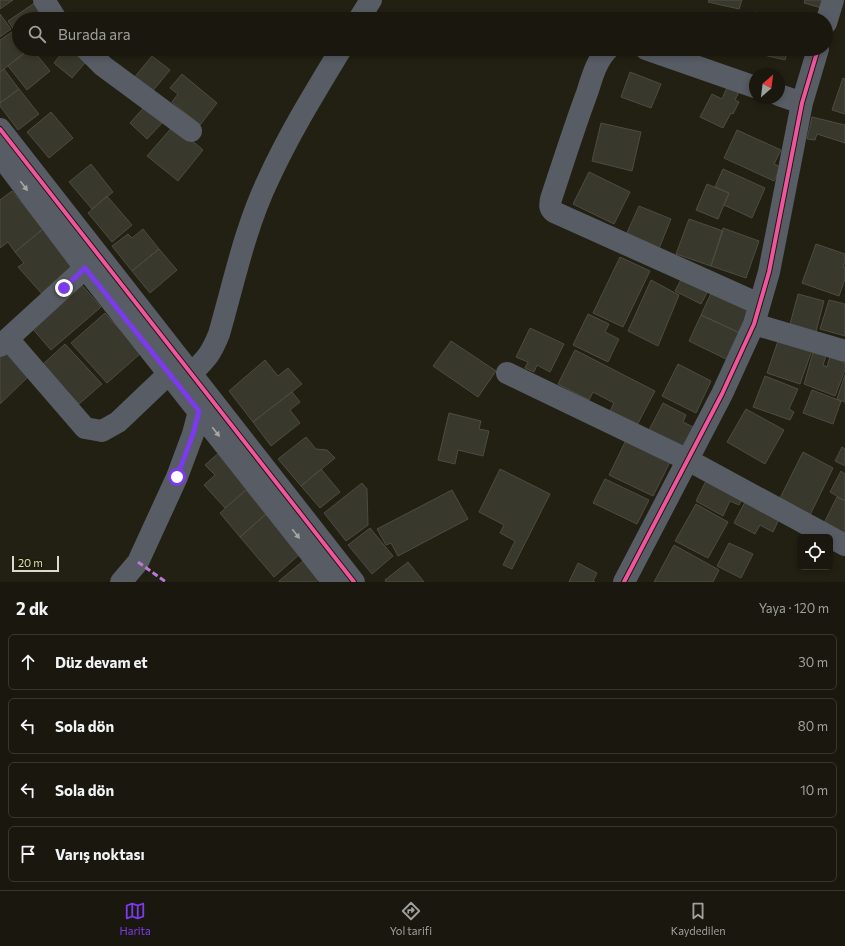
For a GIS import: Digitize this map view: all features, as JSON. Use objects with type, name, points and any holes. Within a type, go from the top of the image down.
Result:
[{"type":"street","points":[[44,0],[52,12]]},
{"type":"street","points":[[363,12],[371,0]]},
{"type":"street","points":[[829,12],[833,0]]},
{"type":"street","points":[[93,56],[103,66],[191,131]]},
{"type":"street","points":[[85,268],[4,343],[84,428],[102,431],[189,384],[213,350],[252,221],[268,180],[299,118],[337,56]]},
{"type":"street","points":[[602,56],[598,62],[581,109],[551,199],[551,210],[757,314],[845,351]]},
{"type":"street","points":[[666,56],[749,85]]},
{"type":"street","points":[[624,582],[722,394],[757,314],[769,272],[802,103],[816,56]]},
{"type":"street","points":[[785,97],[802,103]]},
{"type":"street","points":[[0,129],[189,384],[333,582]]},
{"type":"street","points":[[0,155],[85,268],[189,384],[354,582]]},
{"type":"street","points":[[507,373],[688,460],[845,545]]},
{"type":"street","points":[[121,582],[138,562],[177,477],[193,434],[189,384]]},
{"type":"building","points":[[0,0],[13,0],[0,9]]},
{"type":"building","points":[[39,0],[47,12],[21,12]]},
{"type":"building","points":[[709,0],[742,0],[739,9],[708,2]]},
{"type":"building","points":[[805,0],[827,0],[825,9],[804,3]]},
{"type":"building","points":[[0,14],[11,29],[0,37]]},
{"type":"building","points":[[12,18],[12,27],[8,21]]},
{"type":"building","points":[[12,32],[12,56],[21,56],[0,72],[0,40]]},
{"type":"building","points":[[20,56],[38,56],[50,71],[27,90],[8,66]]},
{"type":"building","points":[[60,56],[90,57],[72,78],[54,63]]},
{"type":"building","points":[[152,56],[170,70],[151,93],[133,79]]},
{"type":"building","points":[[768,56],[786,56],[785,60]]},
{"type":"building","points":[[4,69],[19,89],[0,103],[0,72]]},
{"type":"building","points":[[630,72],[661,84],[651,108],[621,97]]},
{"type":"building","points":[[182,74],[217,103],[200,125],[172,102],[178,94],[170,88]]},
{"type":"building","points":[[843,78],[845,79],[845,114],[832,110]]},
{"type":"building","points":[[728,85],[740,90],[735,100],[739,102],[723,128],[700,117],[712,94],[722,99]]},
{"type":"building","points":[[19,89],[39,114],[18,130],[0,106],[0,103]]},
{"type":"building","points":[[146,105],[164,121],[147,139],[130,123]]},
{"type":"building","points":[[51,112],[73,138],[49,158],[27,132]]},
{"type":"building","points":[[812,117],[845,125],[845,143],[817,134],[815,140],[807,139]]},
{"type":"building","points":[[601,123],[641,132],[632,171],[592,161]]},
{"type":"building","points":[[174,125],[203,150],[178,181],[147,156]]},
{"type":"building","points":[[737,130],[781,150],[774,164],[781,167],[774,181],[724,158]]},
{"type":"building","points":[[91,164],[113,192],[92,209],[69,182]]},
{"type":"building","points":[[723,169],[765,188],[752,218],[724,205],[729,193],[715,187]]},
{"type":"building","points":[[589,172],[630,192],[614,224],[573,204]]},
{"type":"building","points":[[707,184],[729,193],[718,219],[696,210]]},
{"type":"building","points":[[12,191],[43,229],[15,252],[8,242],[0,248],[0,200]]},
{"type":"building","points":[[107,196],[132,225],[112,242],[88,213]]},
{"type":"building","points":[[639,206],[671,219],[658,251],[625,237]]},
{"type":"building","points":[[689,219],[723,231],[711,266],[676,254]]},
{"type":"building","points":[[723,228],[759,241],[746,278],[711,266]]},
{"type":"building","points":[[43,229],[75,267],[43,295],[18,267],[24,263],[15,252]]},
{"type":"building","points":[[143,229],[159,249],[132,271],[112,246],[128,234],[132,238]]},
{"type":"building","points":[[816,244],[845,254],[845,262],[843,267],[845,267],[845,279],[839,296],[802,283]]},
{"type":"building","points":[[159,249],[177,270],[150,293],[132,271]]},
{"type":"building","points":[[620,257],[650,271],[623,327],[593,313]]},
{"type":"building","points":[[682,278],[708,291],[701,304],[675,291]]},
{"type":"building","points":[[651,280],[679,295],[658,346],[628,331]]},
{"type":"building","points":[[81,284],[101,307],[51,350],[31,327]]},
{"type":"building","points":[[712,291],[751,311],[740,333],[701,315]]},
{"type":"building","points":[[798,294],[824,301],[815,335],[789,328]]},
{"type":"building","points":[[829,300],[845,304],[845,336],[820,329]]},
{"type":"building","points":[[105,313],[141,353],[107,383],[71,343]]},
{"type":"building","points":[[588,314],[609,324],[605,332],[619,339],[608,362],[573,345]]},
{"type":"building","points":[[701,315],[740,333],[728,360],[689,341]]},
{"type":"building","points":[[530,328],[564,344],[550,372],[537,365],[534,372],[525,368],[528,362],[516,357]]},
{"type":"building","points":[[779,338],[812,350],[800,384],[767,373]]},
{"type":"building","points":[[451,341],[496,371],[478,397],[433,366]]},
{"type":"building","points":[[65,344],[102,384],[79,404],[42,365]]},
{"type":"building","points":[[10,349],[30,375],[0,404],[0,357]]},
{"type":"building","points":[[814,349],[827,353],[823,365],[827,367],[831,353],[845,360],[845,370],[835,396],[804,384]]},
{"type":"building","points":[[575,350],[655,391],[636,427],[609,413],[614,403],[593,392],[589,400],[558,384]]},
{"type":"building","points":[[265,360],[278,376],[288,368],[302,384],[253,422],[229,391]]},
{"type":"building","points":[[678,364],[711,381],[696,413],[662,396]]},
{"type":"building","points":[[845,375],[845,402],[837,399]]},
{"type":"building","points":[[765,376],[798,389],[789,409],[794,412],[790,420],[753,407]]},
{"type":"building","points":[[812,390],[841,401],[833,424],[803,413]]},
{"type":"building","points":[[292,392],[300,402],[290,410],[300,423],[271,446],[253,422]]},
{"type":"building","points":[[663,403],[686,415],[683,422],[695,428],[683,452],[647,434]]},
{"type":"building","points":[[746,409],[784,430],[765,464],[727,442]]},
{"type":"building","points":[[449,413],[481,421],[479,429],[489,431],[483,456],[458,450],[455,464],[438,460]]},
{"type":"building","points":[[306,437],[316,449],[327,450],[335,458],[301,486],[278,459]]},
{"type":"building","points":[[626,440],[670,462],[653,496],[609,475]]},
{"type":"building","points":[[842,447],[845,449],[845,466],[835,461]]},
{"type":"building","points":[[222,450],[252,483],[225,508],[204,485],[215,475],[205,465]]},
{"type":"building","points":[[803,452],[833,468],[810,515],[780,498]]},
{"type":"building","points":[[321,469],[340,492],[320,508],[301,486]]},
{"type":"building","points":[[500,469],[550,494],[512,569],[503,565],[515,541],[500,533],[504,525],[479,512]]},
{"type":"building","points":[[841,471],[845,474],[845,501],[830,492]]},
{"type":"building","points":[[708,477],[744,496],[739,505],[730,501],[723,516],[696,501]]},
{"type":"building","points":[[605,479],[649,500],[637,524],[593,503]]},
{"type":"building","points":[[362,483],[367,489],[368,525],[346,541],[324,513]]},
{"type":"building","points":[[246,490],[266,514],[240,537],[220,513]]},
{"type":"building","points":[[452,490],[468,519],[398,556],[391,543],[386,545],[377,529]]},
{"type":"building","points":[[837,497],[845,501],[845,536],[823,525]]},
{"type":"building","points":[[746,500],[780,517],[773,532],[760,525],[755,534],[734,523]]},
{"type":"building","points":[[696,504],[728,522],[708,558],[675,541]]},
{"type":"building","points":[[266,514],[300,554],[274,577],[240,537]]},
{"type":"building","points":[[370,528],[393,556],[372,574],[348,545]]},
{"type":"building","points":[[729,543],[753,554],[741,578],[717,566]]},
{"type":"building","points":[[674,545],[719,570],[713,582],[654,582]]},
{"type":"building","points":[[303,561],[318,580],[316,582],[279,582],[279,581]]},
{"type":"building","points":[[408,562],[424,582],[386,582],[385,580]]},
{"type":"building","points":[[578,563],[597,573],[593,581],[595,582],[569,582]]},
{"type":"marked path","points":[[138,562],[166,582]]},
{"type":"cycle path","points":[[624,582],[722,394],[754,324],[769,272],[802,103],[816,56]]},
{"type":"cycle path","points":[[0,129],[354,582]]},
{"type":"route","points":[[64,288],[85,268],[199,411],[193,434],[177,477]]}]
